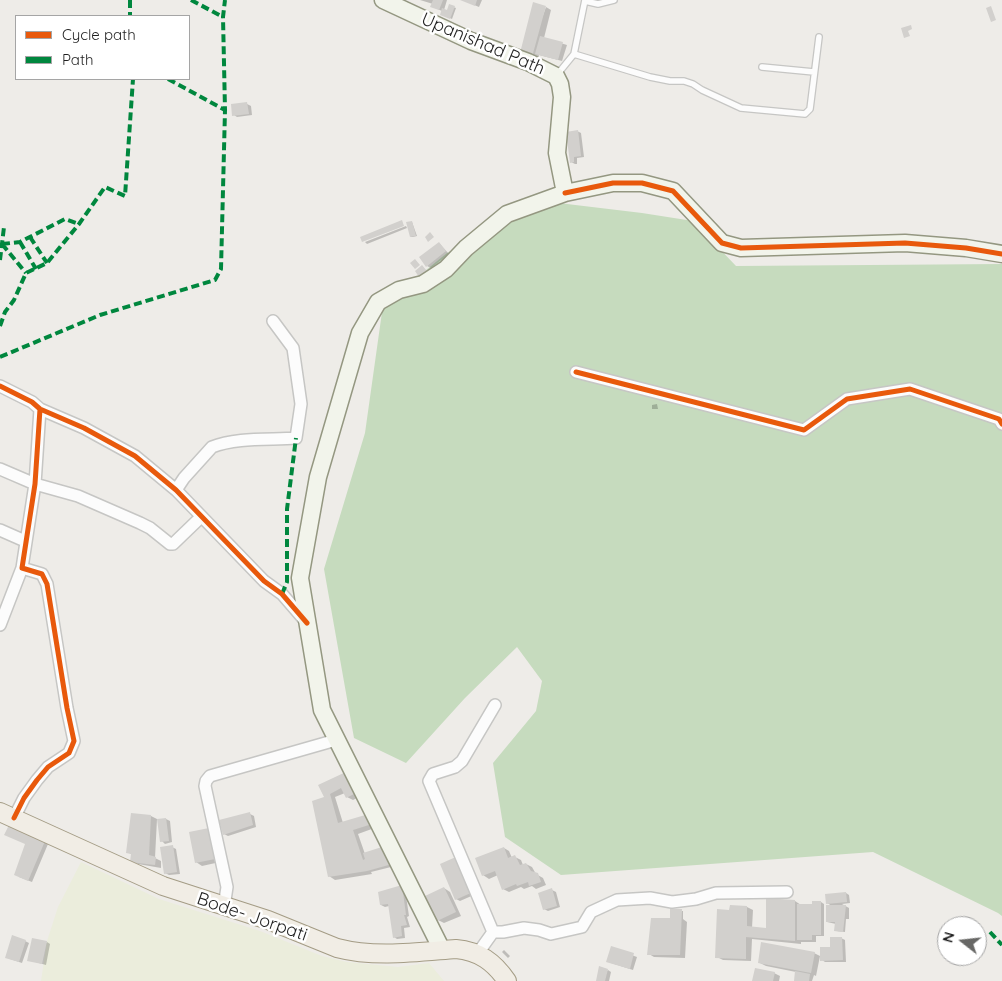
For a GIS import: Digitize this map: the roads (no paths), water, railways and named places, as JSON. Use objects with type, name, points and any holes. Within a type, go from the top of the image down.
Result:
[{"type":"main road","name":"Upanishad Path","points":[[383,0],[471,41],[528,62],[556,76],[560,84],[562,97],[557,153],[565,193]]},
{"type":"main road","points":[[442,950],[322,710],[300,578],[318,477],[360,333],[378,302],[399,290],[423,284],[446,268],[466,248],[507,214],[565,193],[612,183],[642,183],[673,191],[722,243],[741,248],[905,243],[966,248],[1002,254]]},
{"type":"main road","name":"Bode- Jorpati","points":[[7,815],[163,886],[257,916],[306,936],[348,950],[386,952],[456,949],[478,953]]},
{"type":"main road","points":[[478,953],[497,969],[507,981]]},
{"type":"street","points":[[176,490],[184,478],[212,447],[219,444],[244,441],[296,438],[301,404],[294,348],[273,321]]},
{"type":"street","points":[[576,372],[804,430],[847,399],[910,389],[999,419],[1002,424]]},
{"type":"street","points":[[0,386],[32,402],[40,409],[84,428],[135,456],[176,490],[264,581],[282,594],[307,623]]},
{"type":"street","points":[[0,625],[22,568],[35,484],[40,409]]},
{"type":"street","points":[[0,469],[35,484],[78,496],[140,523],[150,528],[170,544],[174,544],[202,517]]},
{"type":"street","points":[[0,530],[26,541]]},
{"type":"street","points":[[7,815],[24,798],[48,767],[69,753],[74,742],[47,584],[42,574],[22,568]]},
{"type":"street","points":[[493,932],[429,781],[433,774],[455,768],[462,761],[496,705]]},
{"type":"street","points":[[224,907],[226,887],[205,786],[206,781],[210,776],[336,740]]},
{"type":"street","points":[[493,932],[524,928],[551,934],[582,927],[591,912],[617,900],[650,898],[672,902],[696,899],[716,893],[787,892]]},
{"type":"street","points":[[478,953],[493,932]]},
{"type":"lane","points":[[556,76],[574,54],[585,1],[598,4],[614,0]]},
{"type":"lane","points":[[574,54],[650,77],[670,81],[684,81],[742,108],[805,114],[810,109],[819,36]]},
{"type":"lane","points":[[762,67],[814,72]]}]
